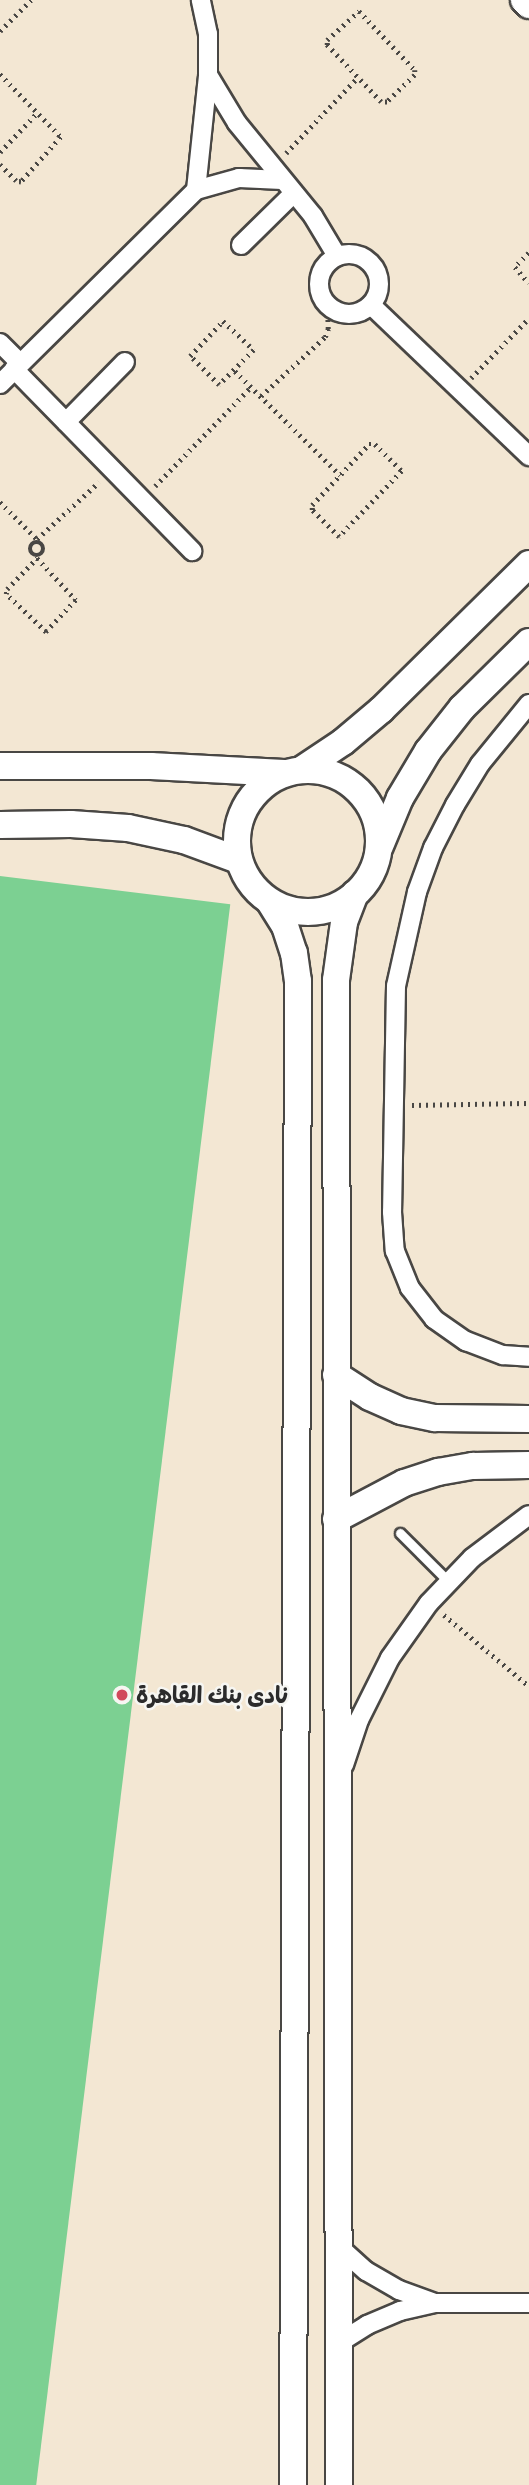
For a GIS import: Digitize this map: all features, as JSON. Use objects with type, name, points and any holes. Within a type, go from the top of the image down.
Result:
[{"type":"street","points":[[524,0],[529,5]]},
{"type":"street","points":[[196,190],[208,75],[208,4]]},
{"type":"street","points":[[208,75],[237,123],[313,216],[337,256]]},
{"type":"street","points":[[0,384],[196,190],[239,178],[283,180]]},
{"type":"street","points":[[241,245],[283,180]]},
{"type":"street","points":[[358,255],[374,267],[380,287],[371,305],[354,314],[335,311],[322,297],[319,278],[323,269],[337,256],[358,255]]},
{"type":"street","points":[[371,305],[461,388],[529,456]]},
{"type":"street","points":[[0,343],[66,422],[192,551]]},
{"type":"street","points":[[66,422],[125,362]]},
{"type":"street","points":[[529,564],[380,710],[342,743],[292,771],[267,781],[244,808],[237,824],[238,860],[256,891],[270,902],[305,912],[323,911],[355,894],[367,881],[400,798],[428,751],[462,708],[529,642]]},
{"type":"street","points":[[529,704],[480,764],[455,805],[416,892],[396,986],[392,1212],[395,1251],[410,1288],[434,1319],[466,1341],[503,1354],[529,1357]]},
{"type":"street","points":[[0,766],[319,770],[337,775],[365,797],[374,813],[379,848]]},
{"type":"street","points":[[0,825],[71,824],[128,828],[184,840],[238,860]]},
{"type":"street","points":[[340,2485],[337,2344],[336,979],[340,941],[355,894]]},
{"type":"street","points":[[270,902],[291,944],[298,981],[293,2485]]},
{"type":"street","points":[[336,1375],[370,1397],[401,1411],[435,1418],[529,1419]]},
{"type":"street","points":[[337,1518],[404,1483],[438,1472],[473,1466],[529,1465]]},
{"type":"street","points":[[337,1784],[359,1720],[390,1658],[429,1603],[472,1558],[529,1515]]},
{"type":"street","points":[[337,2245],[366,2271],[399,2290],[435,2304]]},
{"type":"street","points":[[337,2344],[367,2325],[400,2311],[435,2304],[529,2303]]},
{"type":"lane","points":[[400,1533],[449,1581]]},
{"type":"path","points":[[0,32],[31,0]]},
{"type":"path","points":[[359,11],[415,73],[384,103],[358,77],[326,42],[359,11]]},
{"type":"path","points":[[0,74],[61,135],[60,140],[21,182],[16,181],[0,165]]},
{"type":"path","points":[[283,180],[358,77]]},
{"type":"path","points":[[0,152],[38,112]]},
{"type":"path","points":[[529,253],[515,267],[529,283]]},
{"type":"path","points":[[261,396],[325,337],[328,329],[327,305]]},
{"type":"path","points":[[461,388],[529,318]]},
{"type":"path","points":[[223,321],[254,349],[236,370],[222,384],[217,384],[190,359],[190,354],[223,321]]},
{"type":"path","points":[[236,370],[340,475]]},
{"type":"path","points":[[142,500],[252,386]]},
{"type":"path","points":[[372,443],[402,471],[340,537],[311,507],[340,475],[372,443]]},
{"type":"path","points":[[0,502],[37,540],[45,549],[37,558],[6,592],[46,632],[76,600],[37,558],[29,549],[37,540],[112,469]]},
{"type":"path","points":[[394,1105],[529,1103]]},
{"type":"path","points":[[429,1603],[529,1686]]},
{"type":"green space","points":[[0,876],[230,904],[36,2485],[0,2485]]},
{"type":"place","name":"نادى بنك القاهرة","points":[[122,1695]]}]
